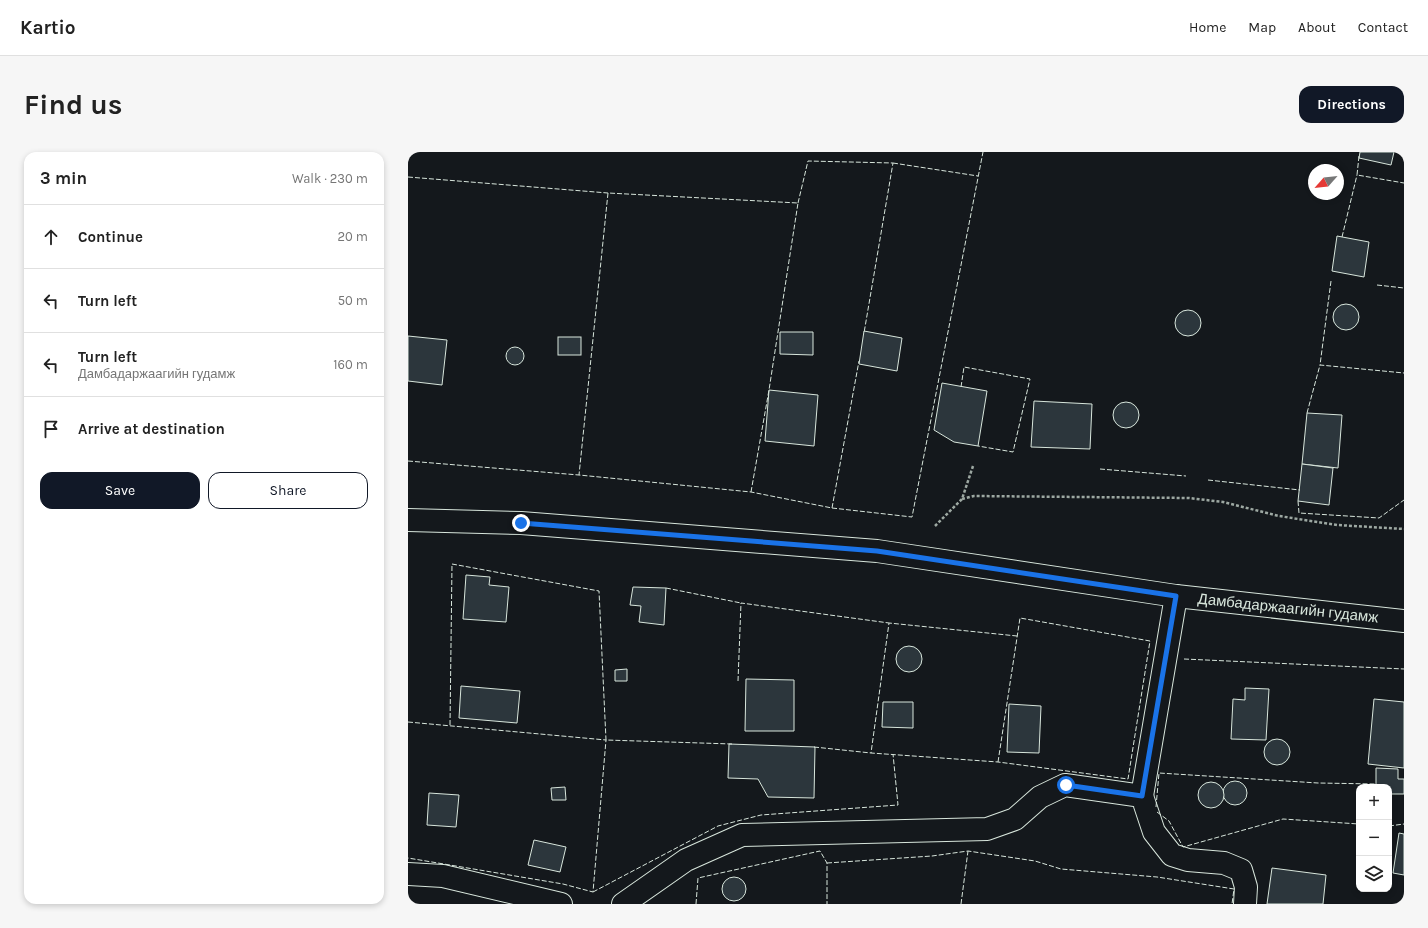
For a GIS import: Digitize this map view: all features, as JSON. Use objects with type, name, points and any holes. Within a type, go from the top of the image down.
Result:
[{"type":"street","name":"Дамбадаржаагийн гудамж","points":[[408,520],[521,523],[877,551],[1176,596],[1404,621]]},
{"type":"street","points":[[1176,596],[1142,796],[1154,832],[1172,855],[1188,860],[1224,863],[1241,870],[1246,887],[1245,904]]},
{"type":"street","points":[[623,904],[686,860],[742,835],[987,828],[1015,819],[1040,796],[1066,785],[1142,796]]},
{"type":"street","points":[[408,874],[443,876],[561,904]]},
{"type":"path","points":[[935,526],[962,499],[973,466]]},
{"type":"path","points":[[962,499],[974,496],[1189,498],[1223,502],[1279,516],[1338,525],[1404,529]]},
{"type":"building","points":[[1360,152],[1394,152],[1391,165],[1359,158]]},
{"type":"building","points":[[1337,236],[1369,242],[1364,277],[1332,271]]},
{"type":"building","points":[[1346,304],[1355,308],[1359,317],[1355,326],[1346,330],[1337,326],[1333,317],[1337,308]]},
{"type":"building","points":[[1188,310],[1197,314],[1201,323],[1197,332],[1188,336],[1179,332],[1175,323],[1179,314]]},
{"type":"building","points":[[864,331],[902,338],[897,371],[859,364]]},
{"type":"building","points":[[780,332],[813,332],[813,355],[780,354]]},
{"type":"building","points":[[408,336],[447,340],[442,385],[408,381]]},
{"type":"building","points":[[558,337],[581,337],[581,355],[558,355]]},
{"type":"building","points":[[511,347],[519,347],[524,352],[522,363],[519,365],[511,365],[506,360],[506,352]]},
{"type":"building","points":[[942,383],[987,391],[978,446],[954,442],[934,430]]},
{"type":"building","points":[[769,390],[818,395],[814,446],[765,441]]},
{"type":"building","points":[[1034,401],[1092,404],[1090,449],[1031,447]]},
{"type":"building","points":[[1126,402],[1135,406],[1139,415],[1135,424],[1126,428],[1117,424],[1113,415],[1117,406]]},
{"type":"building","points":[[1307,413],[1342,415],[1338,468],[1302,464]]},
{"type":"building","points":[[1302,464],[1333,468],[1329,505],[1298,501]]},
{"type":"building","points":[[466,575],[490,577],[489,585],[509,587],[506,622],[463,619]]},
{"type":"building","points":[[633,587],[666,588],[664,625],[639,622],[641,606],[630,605]]},
{"type":"building","points":[[909,646],[918,650],[922,659],[918,668],[909,672],[900,668],[896,659],[900,650]]},
{"type":"building","points":[[627,669],[627,681],[615,681],[615,670]]},
{"type":"building","points":[[746,679],[794,680],[794,731],[745,731]]},
{"type":"building","points":[[461,686],[520,691],[517,723],[459,718]]},
{"type":"building","points":[[1245,688],[1269,689],[1266,740],[1231,739],[1233,699],[1245,700]]},
{"type":"building","points":[[1374,699],[1404,702],[1404,768],[1368,764]]},
{"type":"building","points":[[883,702],[913,702],[913,728],[882,727]]},
{"type":"building","points":[[1009,704],[1041,706],[1039,753],[1007,752]]},
{"type":"building","points":[[1277,739],[1286,743],[1290,752],[1286,761],[1277,765],[1268,761],[1264,752],[1268,743]]},
{"type":"building","points":[[729,744],[815,747],[814,798],[768,797],[758,779],[728,778]]},
{"type":"building","points":[[1376,768],[1398,769],[1398,779],[1404,779],[1404,794],[1392,794],[1392,784],[1376,784]]},
{"type":"building","points":[[1235,781],[1243,785],[1247,793],[1243,801],[1235,805],[1227,801],[1223,793],[1227,785]]},
{"type":"building","points":[[1211,782],[1220,786],[1224,795],[1220,804],[1211,808],[1202,804],[1198,795],[1202,786]]},
{"type":"building","points":[[565,787],[566,800],[552,800],[551,788]]},
{"type":"building","points":[[429,793],[459,795],[456,827],[427,825]]},
{"type":"building","points":[[1399,833],[1404,834],[1404,875],[1393,873]]},
{"type":"building","points":[[534,840],[566,847],[560,872],[528,865]]},
{"type":"building","points":[[1272,868],[1326,875],[1323,904],[1267,904]]},
{"type":"building","points":[[734,877],[743,880],[746,889],[743,898],[734,901],[725,898],[722,889],[725,880]]},
{"type":"fence","points":[[751,492],[769,390],[798,203],[608,193],[579,475],[751,492],[832,508],[912,517],[983,152]]},
{"type":"fence","points":[[1359,156],[1357,175],[1404,183]]},
{"type":"fence","points":[[798,203],[808,161],[893,163],[864,333]]},
{"type":"fence","points":[[893,163],[978,176]]},
{"type":"fence","points":[[1342,237],[1357,175]]},
{"type":"fence","points":[[408,177],[608,193]]},
{"type":"fence","points":[[1331,281],[1320,365],[1404,373]]},
{"type":"fence","points":[[1377,285],[1404,288]]},
{"type":"fence","points":[[832,508],[859,361]]},
{"type":"fence","points":[[1307,413],[1320,365]]},
{"type":"fence","points":[[961,387],[964,367],[1030,379],[1013,452],[978,446]]},
{"type":"fence","points":[[408,461],[579,475]]},
{"type":"fence","points":[[1100,469],[1186,476]]},
{"type":"fence","points":[[1208,480],[1300,490]]},
{"type":"fence","points":[[1298,501],[1299,513],[1379,518],[1404,500]]},
{"type":"fence","points":[[450,725],[452,564],[599,591],[606,740],[732,744]]},
{"type":"fence","points":[[666,588],[741,603]]},
{"type":"fence","points":[[738,681],[741,603],[889,623]]},
{"type":"fence","points":[[998,762],[1020,618],[1150,641],[1128,779],[998,762],[871,753],[889,623],[1017,636]]},
{"type":"fence","points":[[1184,659],[1404,669]]},
{"type":"fence","points":[[408,722],[606,740],[593,892],[563,884],[408,858]]},
{"type":"fence","points":[[814,747],[871,753]]},
{"type":"fence","points":[[593,892],[718,826],[761,815],[898,805],[893,754]]},
{"type":"fence","points":[[1156,807],[1159,773],[1318,783],[1376,784]]},
{"type":"fence","points":[[1157,812],[1169,821],[1183,847],[1283,819],[1356,824]]},
{"type":"fence","points":[[1392,826],[1404,824]]},
{"type":"fence","points":[[696,904],[698,878],[820,851],[827,863],[827,904]]},
{"type":"fence","points":[[827,863],[932,856],[968,851],[1035,861],[1061,869],[1157,877],[1234,889],[1232,904]]},
{"type":"fence","points":[[961,904],[968,851]]},
{"type":"route","points":[[521,523],[877,551],[1176,596],[1142,796],[1066,785]]}]
